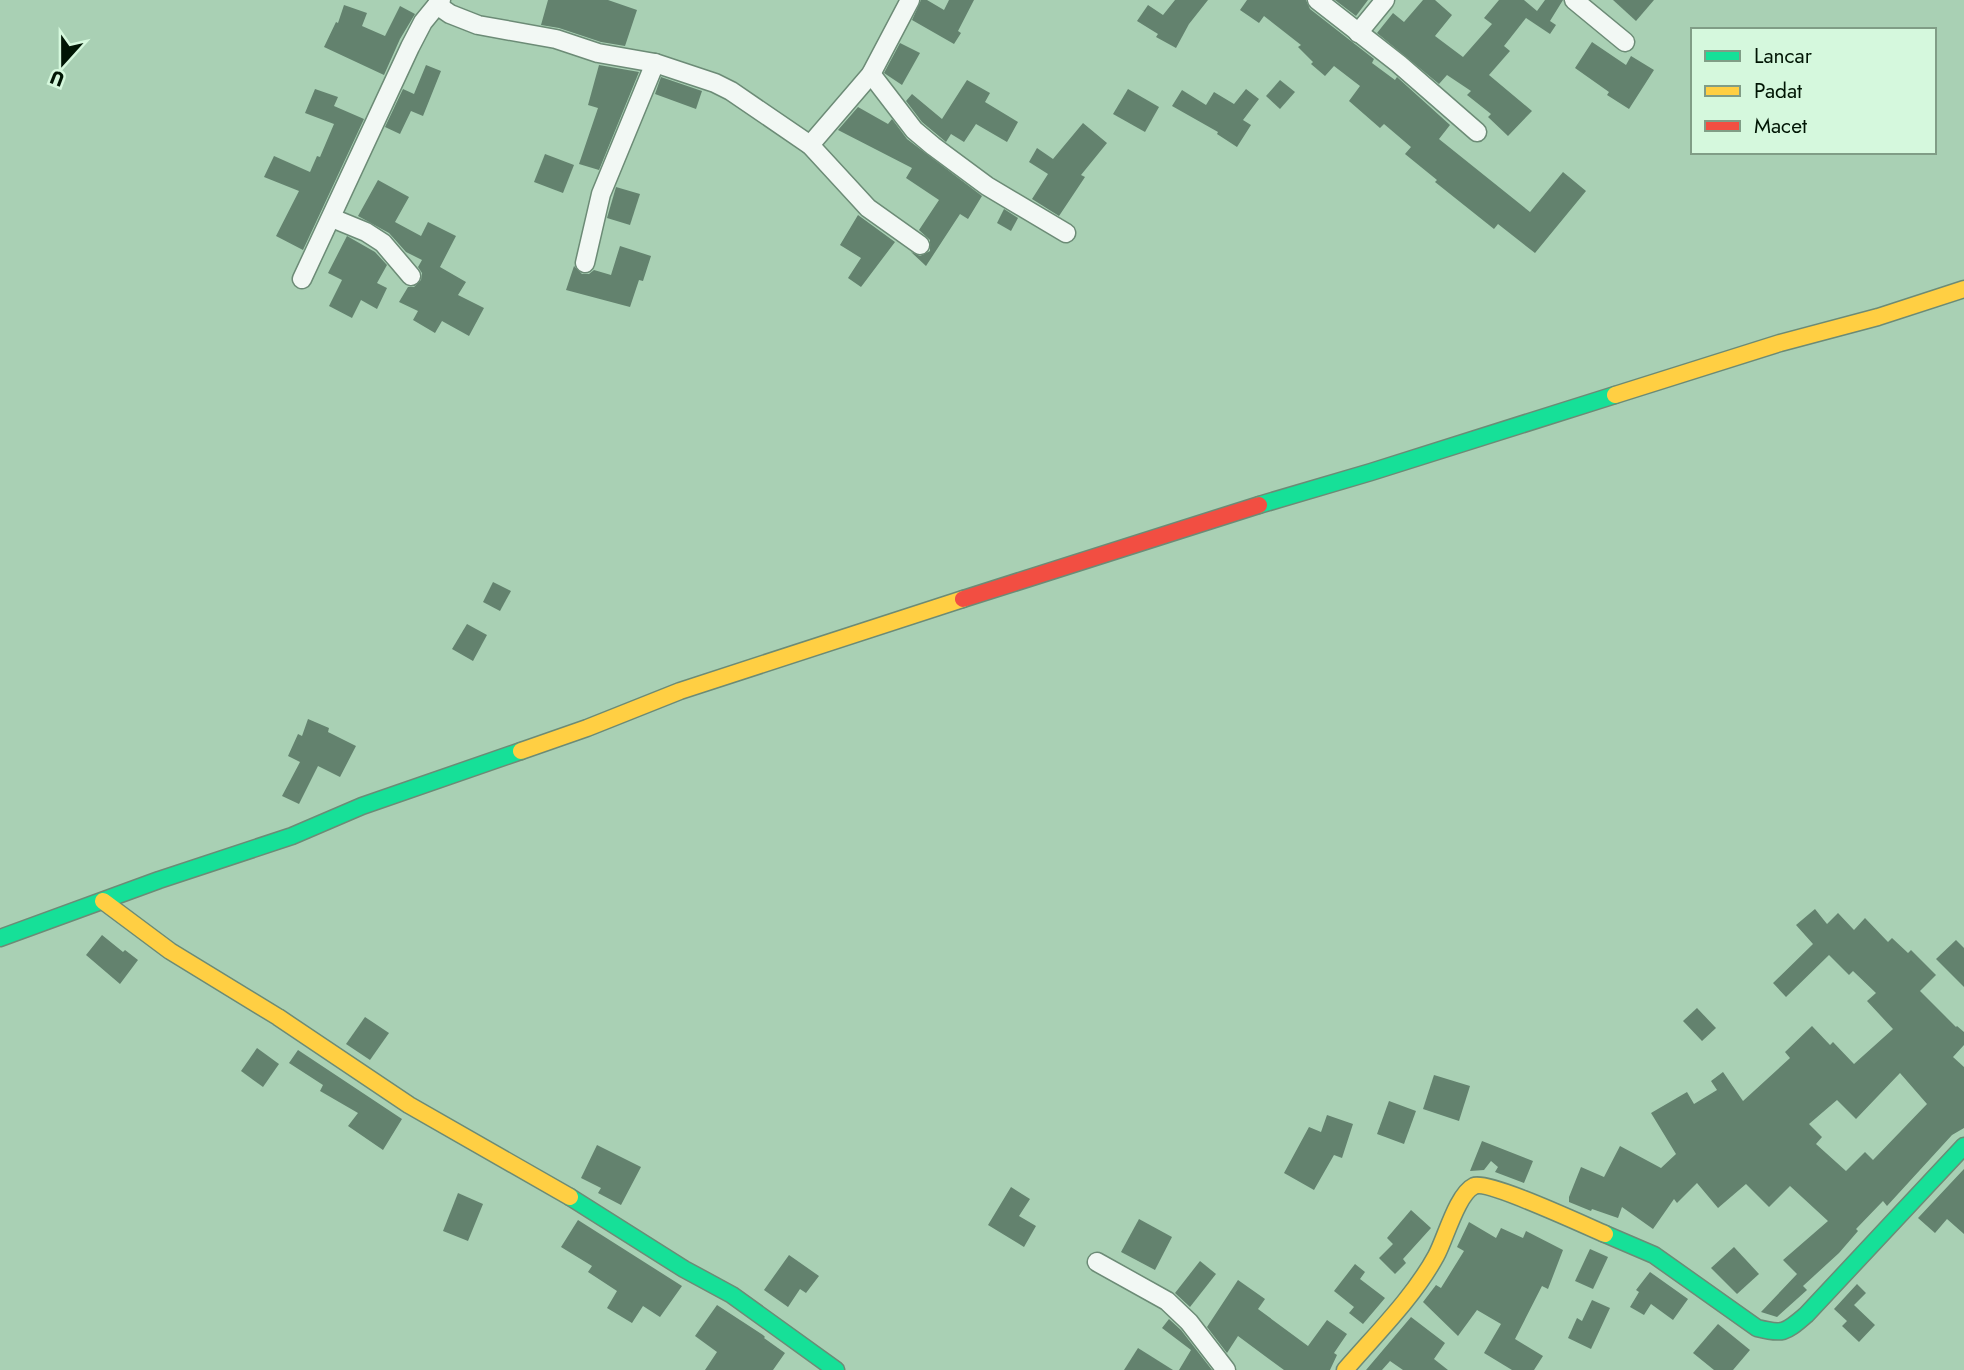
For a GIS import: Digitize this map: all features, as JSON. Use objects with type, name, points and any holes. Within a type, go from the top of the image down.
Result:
[{"type":"street","points":[[810,145],[871,74],[910,0]]},
{"type":"street","points":[[1317,0],[1399,64],[1477,132]]},
{"type":"street","points":[[1358,33],[1385,0]]},
{"type":"street","points":[[1574,0],[1625,42]]},
{"type":"street","points":[[302,279],[410,47],[423,22],[439,3],[450,15],[478,26],[556,39],[598,53],[655,63],[731,90],[810,145],[868,208],[919,245]]},
{"type":"street","points":[[585,263],[601,194],[655,63]]},
{"type":"street","points":[[871,74],[915,130],[933,146],[987,186],[1066,233]]},
{"type":"street","points":[[332,218],[366,232],[383,243],[411,276]]},
{"type":"street","points":[[0,938],[159,880],[279,841],[362,806],[587,728],[680,691],[1233,512],[1964,289]]},
{"type":"street","points":[[103,901],[170,951],[278,1017],[410,1105],[553,1186],[684,1269],[732,1295],[772,1321],[807,1351],[836,1370]]},
{"type":"street","points":[[1345,1370],[1418,1284],[1436,1256],[1463,1196],[1474,1186],[1483,1185],[1515,1196],[1645,1251],[1684,1274],[1757,1328],[1777,1333],[1787,1331],[1806,1315],[1964,1146]]},
{"type":"street","points":[[1097,1262],[1167,1301],[1189,1322],[1226,1370]]},
{"type":"building","points":[[548,0],[608,0],[637,10],[625,46],[541,25]]},
{"type":"building","points":[[921,0],[927,0],[944,10],[949,0],[974,0],[954,44],[912,20]]},
{"type":"building","points":[[1175,0],[1208,0],[1189,24],[1176,48],[1156,37],[1158,34],[1137,21],[1148,5],[1163,15]]},
{"type":"building","points":[[1247,0],[1306,0],[1310,9],[1374,59],[1372,63],[1395,80],[1397,77],[1450,125],[1439,139],[1530,212],[1563,172],[1586,191],[1535,253],[1498,224],[1494,229],[1435,182],[1437,180],[1405,154],[1411,147],[1384,124],[1380,128],[1349,101],[1360,86],[1334,66],[1325,76],[1311,64],[1313,62],[1298,47],[1301,45],[1264,16],[1259,23],[1240,10]]},
{"type":"building","points":[[1335,0],[1368,0],[1356,16]]},
{"type":"building","points":[[1423,0],[1435,0],[1452,15],[1435,36],[1463,57],[1492,24],[1484,18],[1499,0],[1524,0],[1537,11],[1545,0],[1563,0],[1550,21],[1556,25],[1550,34],[1526,18],[1504,46],[1510,51],[1489,75],[1532,111],[1508,136],[1488,117],[1491,114],[1467,95],[1471,91],[1447,75],[1439,84],[1377,33],[1393,13],[1404,22]]},
{"type":"building","points":[[1613,0],[1654,0],[1636,21]]},
{"type":"building","points":[[344,5],[367,13],[362,26],[385,36],[400,6],[415,14],[384,75],[324,47],[336,22],[338,23]]},
{"type":"building","points":[[1592,42],[1626,65],[1631,56],[1654,70],[1629,109],[1607,95],[1609,92],[1575,68]]},
{"type":"building","points":[[900,43],[920,53],[902,85],[884,73]]},
{"type":"building","points":[[426,65],[441,71],[423,116],[411,111],[400,134],[385,127],[403,89],[414,94]]},
{"type":"building","points":[[599,65],[639,72],[599,170],[579,164],[598,108],[588,105]]},
{"type":"building","points":[[661,77],[702,91],[696,109],[655,94]]},
{"type":"building","points":[[967,80],[990,93],[985,102],[1018,122],[1007,142],[976,124],[964,142],[951,134],[946,142],[922,122],[906,101],[912,94],[942,119]]},
{"type":"building","points":[[1280,80],[1295,92],[1280,109],[1266,96]]},
{"type":"building","points":[[315,89],[338,97],[334,106],[364,119],[303,250],[276,236],[299,191],[264,177],[274,156],[310,172],[317,156],[320,157],[334,124],[305,113]]},
{"type":"building","points":[[1128,89],[1159,107],[1145,132],[1113,114]]},
{"type":"building","points":[[1246,89],[1259,99],[1243,120],[1251,125],[1237,147],[1217,134],[1218,132],[1172,106],[1182,90],[1206,105],[1214,92],[1234,104]]},
{"type":"building","points":[[858,107],[888,124],[892,119],[907,139],[982,196],[968,219],[960,214],[926,266],[911,252],[920,256],[930,251],[930,240],[919,230],[939,200],[906,178],[912,168],[838,130]]},
{"type":"building","points":[[1083,123],[1107,143],[1081,175],[1085,177],[1059,216],[1032,199],[1048,174],[1029,162],[1037,148],[1053,159]]},
{"type":"building","points":[[545,154],[574,165],[563,193],[534,182]]},
{"type":"building","points":[[378,180],[409,197],[395,222],[421,236],[428,222],[456,236],[440,267],[466,282],[458,295],[484,308],[469,336],[442,321],[435,333],[413,320],[418,311],[399,302],[408,287],[414,287],[421,280],[422,273],[418,267],[422,260],[406,252],[389,233],[358,216]]},
{"type":"building","points":[[616,187],[640,194],[630,225],[607,218]]},
{"type":"building","points":[[1004,209],[1018,218],[1011,231],[997,223]]},
{"type":"building","points":[[858,215],[895,242],[861,287],[848,278],[861,258],[840,245]]},
{"type":"building","points":[[347,236],[375,252],[387,265],[377,283],[387,288],[377,309],[361,300],[352,318],[329,306],[342,280],[328,273]]},
{"type":"building","points":[[620,246],[651,256],[643,281],[639,280],[630,307],[566,290],[574,266],[582,274],[589,274],[594,270],[611,275]]},
{"type":"building","points":[[493,582],[511,591],[500,611],[483,602]]},
{"type":"building","points":[[467,624],[487,635],[473,661],[452,649]]},
{"type":"building","points":[[308,719],[329,728],[328,732],[356,746],[340,777],[318,766],[299,804],[282,796],[300,762],[288,756],[298,734],[302,736]]},
{"type":"building","points":[[1815,909],[1827,924],[1838,913],[1854,930],[1865,918],[1888,942],[1892,938],[1908,953],[1911,950],[1936,975],[1920,991],[1964,1032],[1964,1045],[1953,1057],[1964,1067],[1964,1128],[1952,1135],[1887,1206],[1883,1201],[1856,1229],[1858,1231],[1839,1253],[1803,1286],[1807,1290],[1777,1317],[1761,1312],[1797,1274],[1783,1260],[1828,1221],[1790,1186],[1769,1207],[1746,1184],[1718,1208],[1697,1183],[1677,1203],[1674,1199],[1653,1229],[1622,1207],[1618,1218],[1569,1202],[1569,1197],[1581,1167],[1604,1177],[1620,1146],[1661,1168],[1676,1154],[1651,1113],[1687,1092],[1694,1104],[1717,1090],[1711,1081],[1723,1072],[1743,1101],[1790,1058],[1785,1052],[1812,1026],[1830,1045],[1833,1042],[1854,1064],[1893,1029],[1867,1001],[1876,993],[1853,971],[1849,975],[1829,955],[1786,997],[1773,983],[1813,944],[1796,925]],"holes":[[[1900,1073],[1927,1104],[1873,1160],[1865,1152],[1846,1171],[1816,1144],[1822,1137],[1809,1124],[1837,1100],[1856,1119]]]},
{"type":"building","points":[[102,935],[138,960],[120,984],[86,955]]},
{"type":"building","points":[[1956,940],[1964,948],[1964,987],[1936,959]]},
{"type":"building","points":[[1697,1008],[1716,1028],[1702,1041],[1683,1021]]},
{"type":"building","points":[[365,1017],[389,1033],[370,1060],[346,1044]]},
{"type":"building","points":[[257,1048],[279,1064],[263,1087],[241,1071]]},
{"type":"building","points":[[298,1050],[402,1119],[383,1150],[348,1126],[358,1113],[320,1091],[323,1085],[289,1063]]},
{"type":"building","points":[[1434,1075],[1470,1086],[1459,1121],[1423,1109]]},
{"type":"building","points":[[1389,1101],[1416,1111],[1404,1144],[1377,1134]]},
{"type":"building","points":[[1327,1115],[1353,1124],[1342,1158],[1334,1155],[1314,1190],[1284,1173],[1309,1127],[1321,1132]]},
{"type":"building","points":[[1482,1141],[1533,1161],[1524,1183],[1495,1172],[1498,1167],[1491,1161],[1484,1170],[1470,1171]]},
{"type":"building","points":[[597,1145],[641,1167],[621,1205],[598,1193],[601,1188],[581,1178]]},
{"type":"building","points":[[1964,1169],[1964,1234],[1947,1219],[1935,1233],[1918,1218]]},
{"type":"building","points":[[1011,1187],[1030,1199],[1019,1216],[1036,1226],[1024,1247],[988,1225]]},
{"type":"building","points":[[458,1193],[483,1204],[468,1241],[443,1231]]},
{"type":"building","points":[[1411,1210],[1431,1228],[1403,1259],[1406,1263],[1395,1274],[1379,1258],[1393,1244],[1387,1238]]},
{"type":"building","points":[[1139,1219],[1172,1237],[1155,1270],[1121,1252]]},
{"type":"building","points":[[578,1220],[682,1286],[660,1317],[643,1306],[632,1323],[607,1308],[617,1291],[588,1272],[592,1266],[561,1247]]},
{"type":"building","points":[[1469,1222],[1496,1238],[1501,1228],[1523,1238],[1526,1231],[1563,1250],[1548,1289],[1542,1286],[1515,1339],[1543,1356],[1534,1370],[1512,1370],[1484,1353],[1501,1324],[1477,1310],[1458,1336],[1423,1302],[1436,1285],[1441,1288],[1464,1251],[1457,1247]]},
{"type":"building","points":[[1734,1247],[1759,1274],[1737,1294],[1711,1268]]},
{"type":"building","points":[[1590,1249],[1608,1257],[1593,1289],[1575,1281]]},
{"type":"building","points":[[789,1255],[819,1276],[806,1293],[800,1289],[788,1307],[764,1290]]},
{"type":"building","points":[[1200,1261],[1216,1274],[1190,1307],[1175,1293]]},
{"type":"building","points":[[1355,1264],[1365,1272],[1360,1279],[1385,1298],[1363,1324],[1349,1313],[1354,1307],[1334,1291]]},
{"type":"building","points":[[1650,1272],[1688,1299],[1673,1320],[1651,1304],[1644,1315],[1630,1307],[1639,1292],[1636,1290]]},
{"type":"building","points":[[1238,1280],[1265,1299],[1258,1309],[1308,1346],[1327,1320],[1347,1334],[1334,1353],[1337,1355],[1330,1370],[1284,1370],[1238,1336],[1227,1353],[1207,1327]]},
{"type":"building","points":[[1857,1284],[1866,1293],[1854,1305],[1875,1325],[1859,1342],[1842,1326],[1847,1321],[1834,1309]]},
{"type":"building","points":[[1592,1300],[1610,1308],[1591,1349],[1568,1338],[1577,1318],[1582,1321]]},
{"type":"building","points":[[717,1305],[785,1353],[773,1370],[705,1370],[717,1352],[695,1336]]},
{"type":"building","points":[[1411,1317],[1445,1343],[1434,1359],[1448,1370],[1403,1370],[1390,1361],[1382,1370],[1366,1370]]},
{"type":"building","points":[[1169,1319],[1212,1370],[1179,1370],[1191,1350],[1162,1328]]},
{"type":"building","points":[[1718,1324],[1750,1350],[1733,1370],[1714,1370],[1693,1353]]},
{"type":"building","points":[[1138,1348],[1173,1370],[1124,1370]]},
{"type":"traffic: fast","points":[[1259,505],[1615,395]]},
{"type":"traffic: fast","points":[[0,938],[159,880],[292,836],[362,806],[521,751]]},
{"type":"traffic: fast","points":[[1605,1234],[1654,1255],[1757,1328],[1784,1330],[1806,1315],[1964,1146]]},
{"type":"traffic: fast","points":[[570,1197],[684,1269],[732,1295],[836,1370]]},
{"type":"traffic: slow","points":[[1615,395],[1964,289]]},
{"type":"traffic: slow","points":[[521,751],[680,691],[963,599]]},
{"type":"traffic: slow","points":[[103,901],[170,951],[278,1017],[409,1105],[570,1197]]},
{"type":"traffic: slow","points":[[1345,1370],[1394,1315],[1427,1271],[1462,1198],[1474,1186],[1517,1196],[1605,1234]]},
{"type":"traffic: jam","points":[[963,599],[1259,505]]}]
